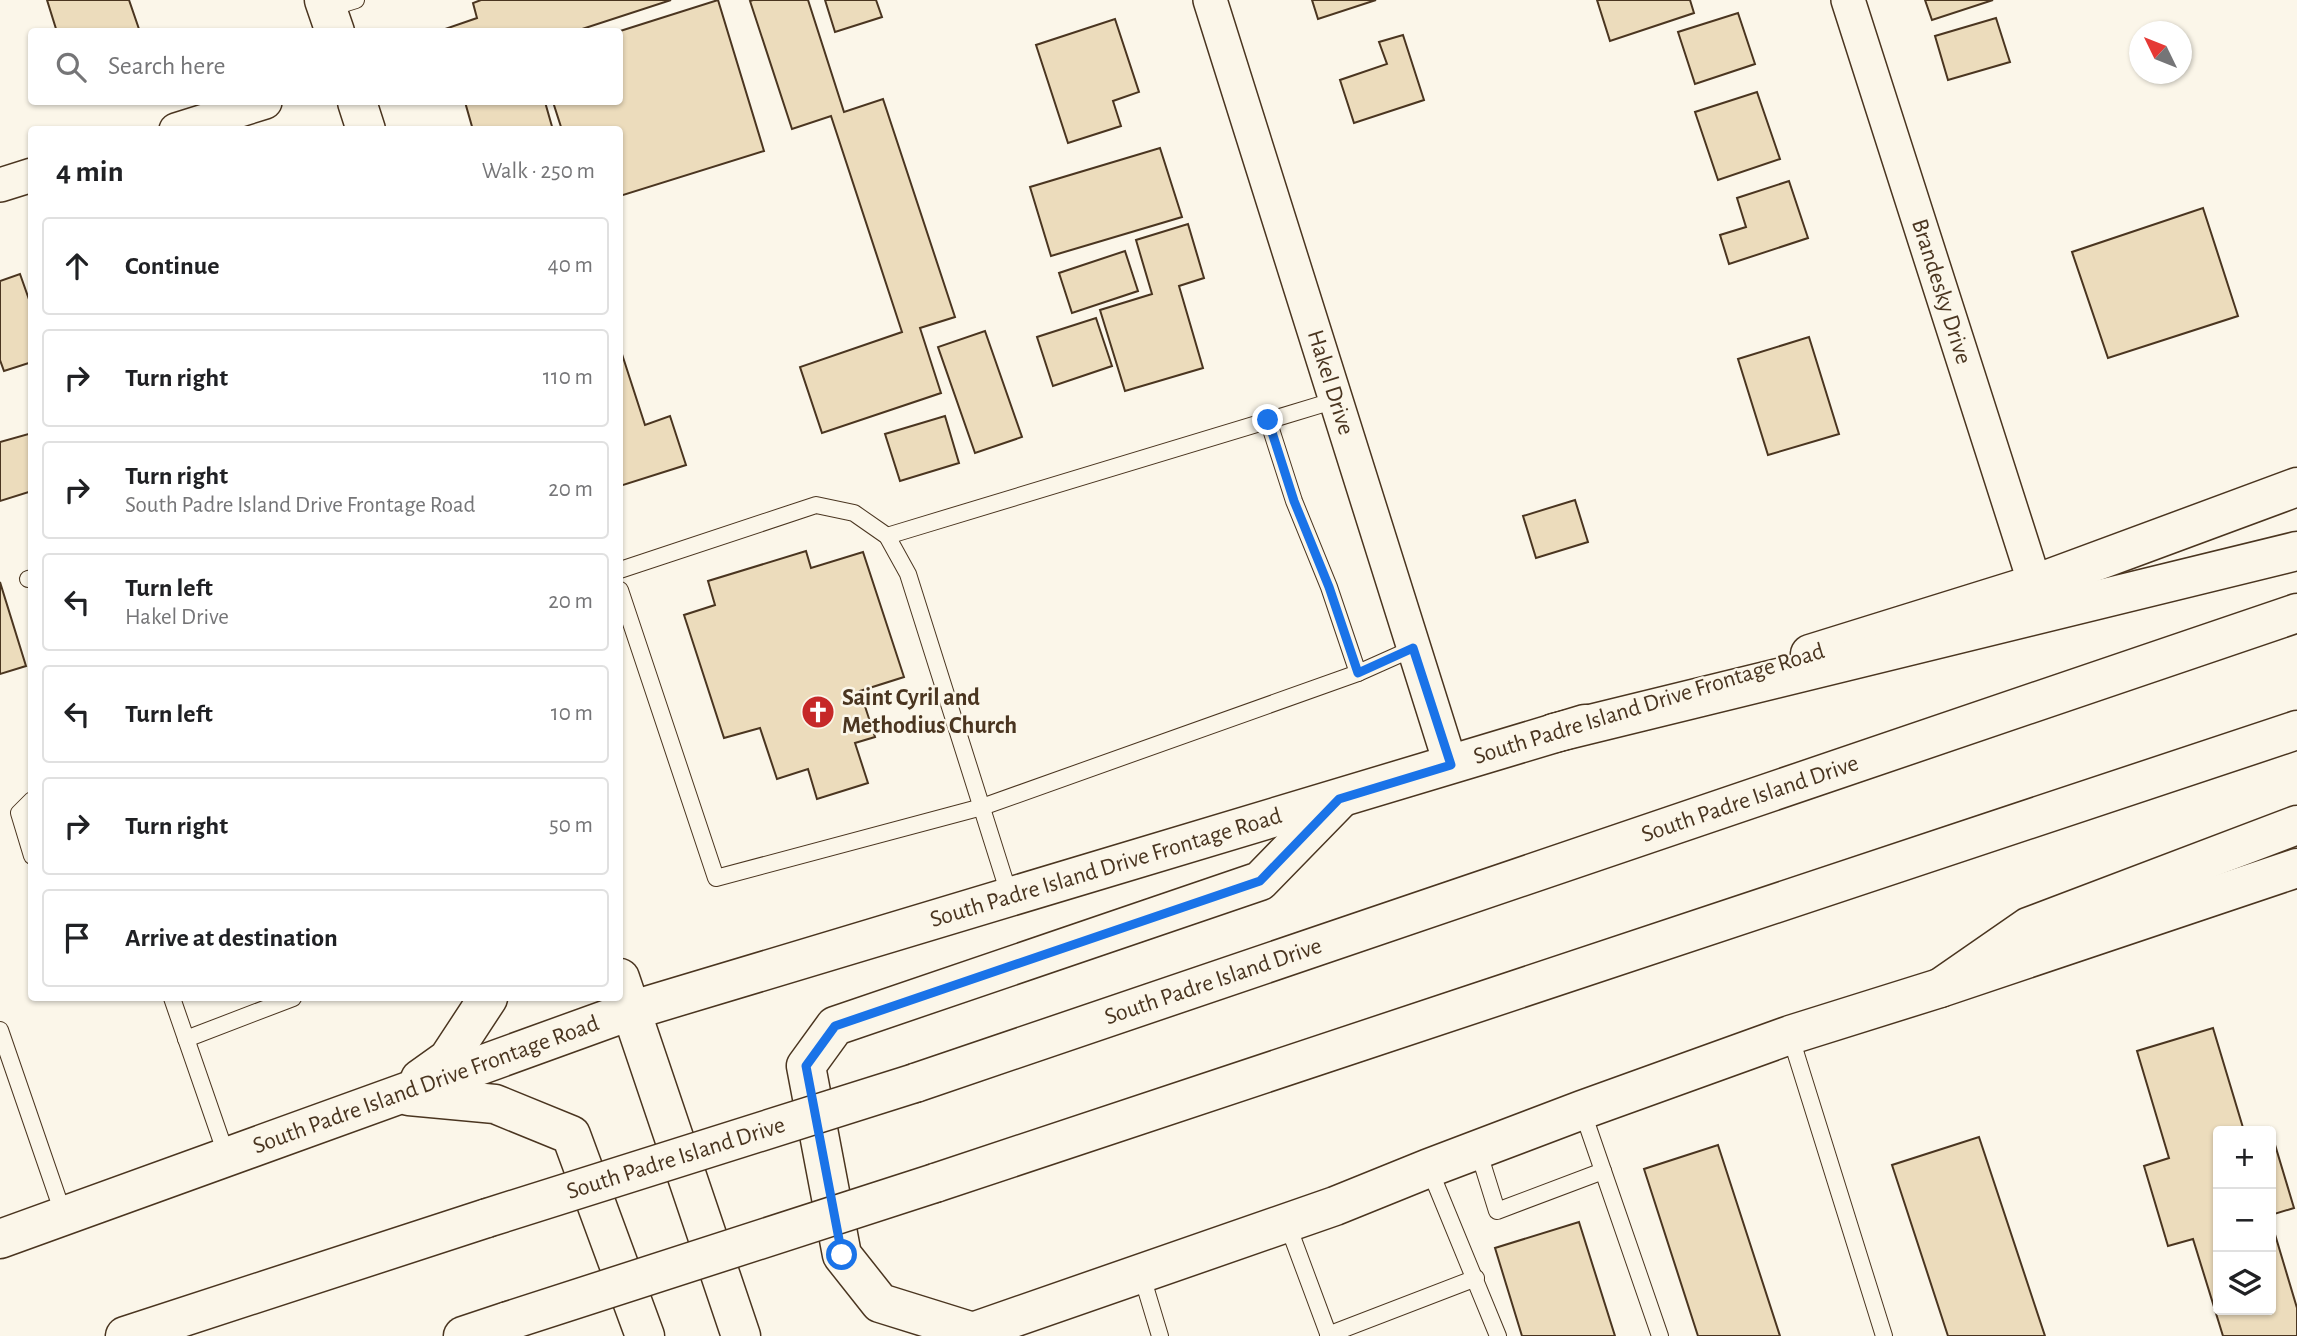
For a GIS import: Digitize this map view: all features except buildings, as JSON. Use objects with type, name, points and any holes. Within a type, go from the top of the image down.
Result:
[{"type":"main road","points":[[358,105],[365,126]]},
{"type":"main road","name":"South Padre Island Drive Frontage Road","points":[[624,995],[1010,897],[1451,765],[2035,584],[2297,487]]},
{"type":"main road","points":[[1554,733],[2297,551]]},
{"type":"main road","name":"South Padre Island Drive","points":[[125,1336],[915,1083],[2297,614]]},
{"type":"main road","points":[[463,1336],[936,1183],[2297,730]]},
{"type":"main road","points":[[1339,799],[1260,881],[835,1026],[806,1066],[842,1255],[880,1303],[981,1332],[1335,1206],[1582,1110],[1790,1035],[1940,988],[2297,868]]},
{"type":"main road","points":[[1940,988],[2028,927],[2297,825]]},
{"type":"main road","points":[[624,995],[741,1336]]},
{"type":"main road","points":[[398,1095],[447,1059],[486,1001]]},
{"type":"main road","name":"South Padre Island Drive Frontage Road","points":[[0,1239],[398,1095],[610,1001]]},
{"type":"main road","points":[[398,1095],[495,1104],[571,1135],[645,1336]]},
{"type":"street","name":"Hakel Drive","points":[[1210,0],[1451,765]]},
{"type":"street","name":"Brandesky Drive","points":[[1847,0],[2035,584]]},
{"type":"street","points":[[189,126],[255,105]]},
{"type":"street","points":[[0,185],[28,176]]},
{"type":"lane","points":[[887,536],[1336,400]]},
{"type":"lane","points":[[1268,420],[1294,501],[1329,587],[1358,673]]},
{"type":"lane","points":[[623,569],[816,505],[854,513],[887,536],[908,575],[1010,897]]},
{"type":"lane","points":[[623,599],[716,878],[982,807],[1358,673],[1413,648]]},
{"type":"lane","points":[[28,804],[19,813],[28,843]]},
{"type":"lane","points":[[173,1001],[227,1157]]},
{"type":"lane","points":[[186,1039],[285,1001]]},
{"type":"lane","points":[[0,1030],[64,1216]]},
{"type":"lane","points":[[1790,1035],[1884,1336]]},
{"type":"lane","points":[[1582,1110],[1660,1336]]},
{"type":"lane","points":[[1478,1150],[1497,1211],[1603,1171]]},
{"type":"lane","points":[[1429,1168],[1498,1336]]},
{"type":"lane","points":[[1287,1223],[1329,1335],[1476,1278]]},
{"type":"lane","points":[[1141,1273],[1160,1336]]},
{"type":"place","name":"Saint Cyril and Methodius Church","points":[[818,712]]},
{"type":"route","points":[[842,1255],[806,1066],[835,1026],[1260,881],[1339,799],[1451,765],[1413,648],[1358,673],[1329,587],[1294,501],[1268,420]]}]
